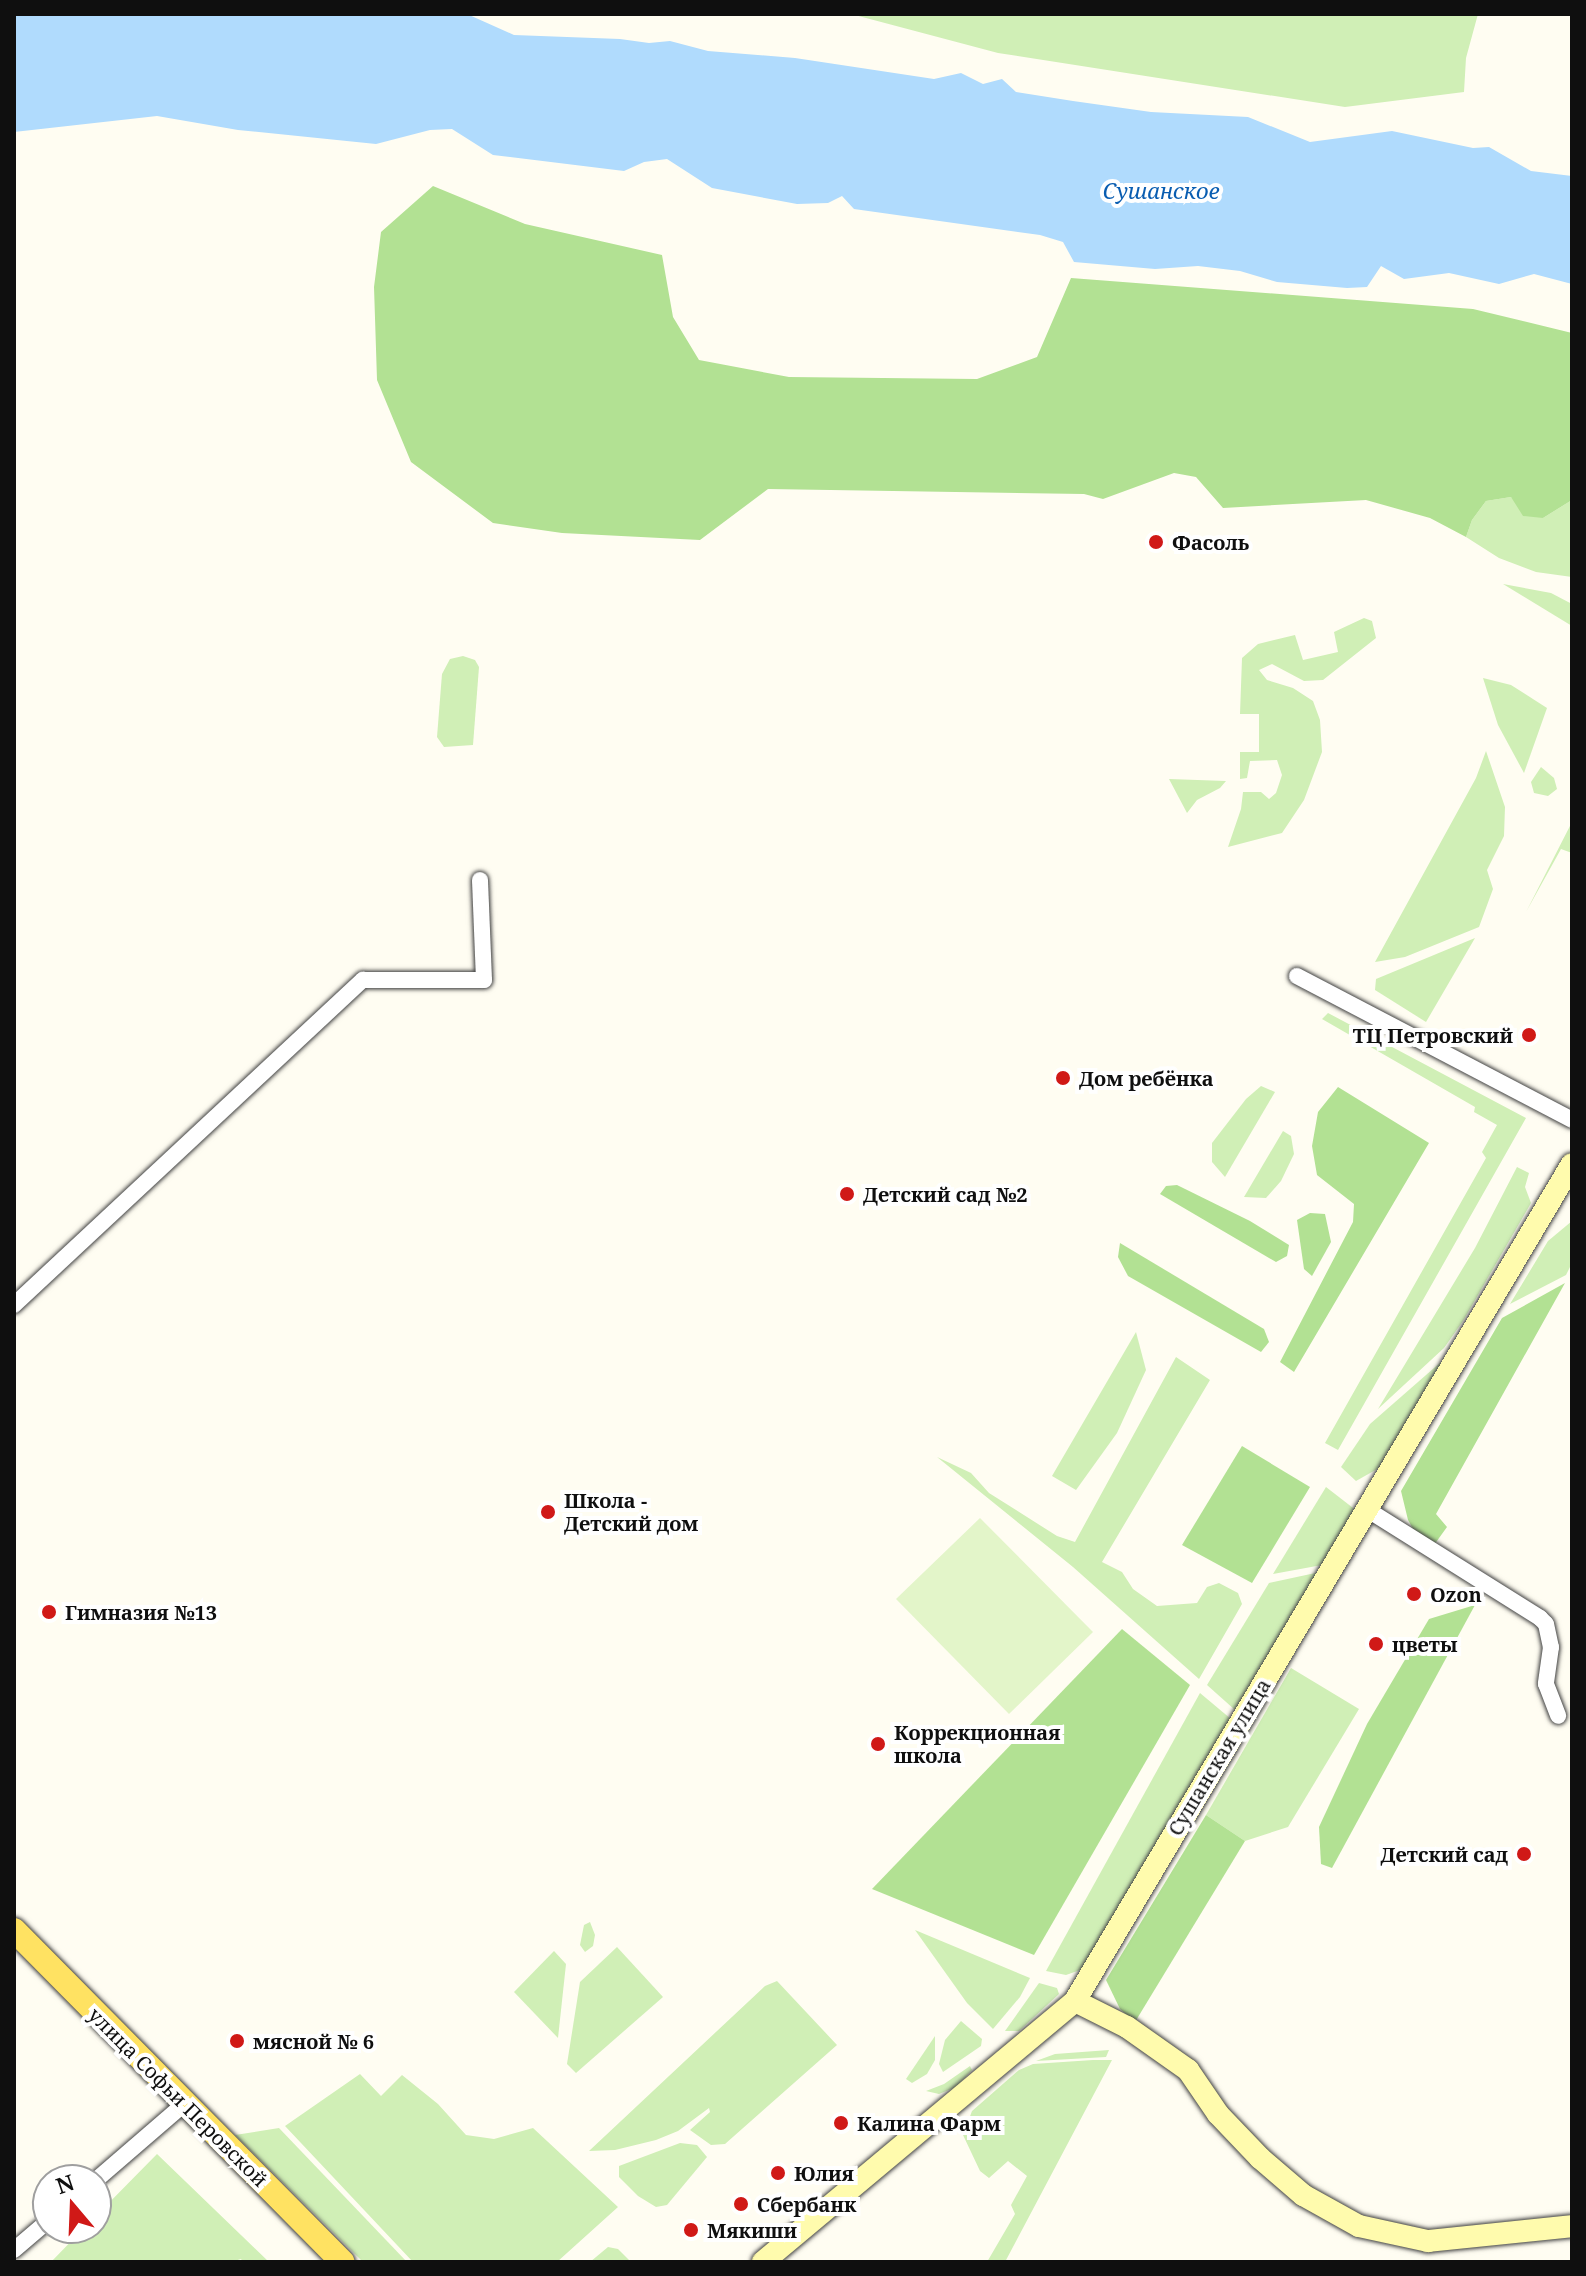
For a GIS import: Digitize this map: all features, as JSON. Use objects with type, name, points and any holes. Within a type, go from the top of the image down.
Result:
[{"type":"main road","name":"Сушанская улица","points":[[763,2262],[1075,2001],[1572,1164]]},
{"type":"main road","name":"улица Софьи Перовской","points":[[14,1930],[343,2262]]},
{"type":"main road","points":[[1075,2001],[1127,2027],[1188,2070],[1218,2114],[1260,2158],[1303,2195],[1359,2226],[1428,2241],[1572,2226]]},
{"type":"street","points":[[14,1305],[363,980],[484,980],[480,880]]},
{"type":"street","points":[[1297,976],[1572,1120]]},
{"type":"street","points":[[1368,1510],[1546,1624],[1551,1647],[1546,1684],[1558,1716]]},
{"type":"street","points":[[112,2166],[184,2104]]},
{"type":"street","points":[[14,2250],[32,2235]]},
{"type":"green space","points":[[851,14],[1478,14],[1466,58],[1464,92],[1345,107],[998,53]]},
{"type":"green space","points":[[433,186],[525,224],[662,255],[673,317],[699,360],[789,377],[977,379],[1037,357],[1071,278],[1473,309],[1572,333],[1572,500],[1543,518],[1523,516],[1511,497],[1486,501],[1472,520],[1466,537],[1430,518],[1366,500],[1223,508],[1196,477],[1174,473],[1103,499],[1084,494],[768,489],[700,540],[562,533],[493,523],[411,462],[377,380],[374,287],[381,232]]},
{"type":"green space","points":[[1511,497],[1543,518],[1572,500],[1572,577],[1536,572],[1499,558],[1466,537],[1472,520],[1486,501]]},
{"type":"green space","points":[[1503,584],[1551,593],[1572,604],[1572,626]]},
{"type":"green space","points":[[1364,618],[1372,621],[1376,638],[1323,680],[1304,681],[1272,664],[1259,670],[1267,680],[1293,688],[1313,701],[1320,720],[1322,752],[1304,800],[1282,833],[1228,847],[1241,809],[1243,792],[1261,792],[1269,799],[1276,793],[1282,775],[1277,760],[1250,761],[1247,778],[1240,779],[1240,752],[1259,752],[1259,714],[1240,714],[1242,658],[1258,644],[1295,635],[1303,660],[1338,652],[1334,632]]},
{"type":"green space","points":[[463,656],[475,660],[479,667],[473,745],[444,747],[437,737],[442,674],[450,659]]},
{"type":"green space","points":[[1483,678],[1511,685],[1547,708],[1524,773],[1498,725]]},
{"type":"green space","points":[[1486,751],[1505,807],[1504,836],[1487,870],[1493,889],[1479,927],[1405,957],[1375,962],[1476,778]]},
{"type":"green space","points":[[1541,767],[1554,778],[1557,789],[1548,796],[1534,793],[1531,782]]},
{"type":"green space","points":[[1169,779],[1226,781],[1220,788],[1197,800],[1187,813]]},
{"type":"green space","points":[[1572,822],[1572,853],[1561,849],[1526,912]]},
{"type":"green space","points":[[1475,938],[1426,1022],[1375,990],[1376,979]]},
{"type":"green space","points":[[1328,1013],[1526,1118],[1338,1450],[1325,1443],[1486,1158],[1482,1152],[1497,1125],[1474,1112],[1475,1107],[1322,1019]]},
{"type":"green space","points":[[1261,1086],[1275,1092],[1225,1177],[1212,1162],[1212,1143],[1246,1099]]},
{"type":"green space","points":[[1338,1087],[1429,1143],[1294,1372],[1280,1362],[1353,1222],[1354,1204],[1317,1175],[1312,1146],[1318,1112]]},
{"type":"green space","points":[[1283,1131],[1291,1136],[1294,1154],[1281,1181],[1266,1198],[1244,1197]]},
{"type":"green space","points":[[1517,1167],[1529,1173],[1525,1187],[1531,1203],[1463,1321],[1444,1348],[1378,1409],[1475,1248]]},
{"type":"green space","points":[[1177,1185],[1250,1221],[1289,1245],[1287,1256],[1276,1262],[1160,1194],[1166,1186]]},
{"type":"green space","points":[[1310,1213],[1325,1214],[1331,1242],[1312,1276],[1304,1269],[1297,1220]]},
{"type":"green space","points":[[1572,1221],[1572,1263],[1566,1275],[1510,1304],[1548,1241]]},
{"type":"green space","points":[[1120,1243],[1264,1329],[1269,1342],[1261,1352],[1128,1276],[1118,1257]]},
{"type":"green space","points":[[1565,1283],[1436,1514],[1447,1527],[1434,1545],[1417,1536],[1408,1520],[1401,1491],[1502,1318]]},
{"type":"green space","points":[[1136,1332],[1146,1370],[1117,1433],[1076,1490],[1052,1476]]},
{"type":"green space","points":[[1176,1357],[1210,1380],[1102,1562],[1122,1572],[1133,1589],[1157,1606],[1197,1603],[1207,1587],[1219,1583],[1238,1593],[1242,1604],[1199,1679],[1073,1567],[937,1457],[971,1473],[989,1493],[1057,1536],[1075,1542]]},
{"type":"green space","points":[[1442,1361],[1379,1468],[1356,1481],[1341,1467],[1370,1424]]},
{"type":"green space","points":[[1242,1446],[1310,1487],[1252,1583],[1182,1545]]},
{"type":"green space","points":[[1326,1487],[1357,1511],[1322,1565],[1273,1574]]},
{"type":"green space","points":[[980,1518],[1093,1632],[1009,1714],[896,1599]]},
{"type":"green space","points":[[1320,1572],[1235,1710],[1207,1685],[1269,1583]]},
{"type":"green space","points":[[1475,1605],[1332,1868],[1321,1864],[1319,1827],[1367,1724],[1429,1619]]},
{"type":"green space","points":[[1122,1629],[1190,1685],[1034,1955],[872,1889]]},
{"type":"green space","points":[[1291,1668],[1359,1709],[1288,1827],[1245,1841],[1206,1815]]},
{"type":"green space","points":[[1200,1693],[1231,1719],[1086,1968],[1066,1975],[1046,1971]]},
{"type":"green space","points":[[1206,1815],[1245,1841],[1135,2022],[1120,2009],[1106,1980]]},
{"type":"green space","points":[[590,1922],[595,1935],[593,1946],[585,1952],[580,1945],[584,1925]]},
{"type":"green space","points":[[915,1930],[1030,1978],[1020,1997],[993,2029],[967,2003]]},
{"type":"green space","points":[[617,1947],[663,1997],[576,2073],[567,2064],[580,1982]]},
{"type":"green space","points":[[554,1951],[566,1964],[558,2038],[514,1992]]},
{"type":"green space","points":[[777,1981],[837,2045],[725,2144],[711,2145],[690,2130],[710,2112],[709,2108],[678,2131],[656,2140],[615,2150],[589,2151],[765,1986]]},
{"type":"green space","points":[[1039,1983],[1057,1988],[1059,1994],[1019,2031],[1005,2031]]},
{"type":"green space","points":[[961,2021],[982,2039],[981,2046],[943,2072],[939,2064],[945,2040]]},
{"type":"green space","points":[[935,2036],[935,2060],[927,2074],[912,2083],[906,2079]]},
{"type":"green space","points":[[1109,2050],[1106,2057],[1036,2061],[1055,2054]]},
{"type":"green space","points":[[1112,2060],[1005,2262],[987,2262],[1015,2214],[1011,2205],[1027,2176],[1008,2161],[989,2178],[980,2171],[963,2135],[972,2111],[1019,2070],[1033,2064]]},
{"type":"green space","points":[[970,2066],[972,2070],[956,2087],[939,2094],[926,2091],[944,2084]]},
{"type":"green space","points":[[360,2074],[381,2096],[402,2075],[438,2104],[466,2135],[494,2139],[533,2128],[618,2207],[557,2262],[413,2262],[285,2126]]},
{"type":"green space","points":[[279,2128],[407,2262],[363,2262],[235,2135]]},
{"type":"green space","points":[[680,2143],[697,2145],[707,2157],[667,2205],[656,2207],[638,2196],[619,2177],[619,2166]]},
{"type":"green space","points":[[157,2154],[269,2262],[243,2262],[241,2259],[231,2262],[51,2262],[68,2244],[112,2244],[112,2200]]},
{"type":"green space","points":[[608,2247],[618,2249],[631,2262],[590,2262]]},
{"type":"water","name":"Сушанское","points":[[467,14],[514,35],[649,43],[670,41],[708,51],[795,58],[934,79],[961,73],[983,84],[1002,79],[1016,92],[1073,101],[1151,112],[1248,117],[1310,142],[1392,131],[1473,148],[1489,147],[1531,171],[1572,176],[1572,284],[1534,274],[1499,284],[1449,273],[1404,279],[1381,266],[1367,287],[1347,288],[1277,282],[1240,271],[1198,266],[1155,269],[1074,262],[1063,242],[1040,235],[854,209],[842,196],[828,203],[797,204],[712,188],[667,159],[644,162],[624,171],[493,155],[452,129],[430,130],[376,144],[238,130],[157,116],[14,132],[14,16]]},
{"type":"place","name":"Фасоль","points":[[1156,542]]},
{"type":"place","name":"ТЦ Петровский","points":[[1529,1035]]},
{"type":"place","name":"Дом ребёнка","points":[[1063,1078]]},
{"type":"place","name":"Детский сад №2","points":[[847,1194]]},
{"type":"place","name":"Школа - Детский дом","points":[[548,1512]]},
{"type":"place","name":"Ozon","points":[[1414,1594]]},
{"type":"place","name":"Гимназия №13","points":[[49,1612]]},
{"type":"place","name":"цветы","points":[[1376,1644]]},
{"type":"place","name":"Коррекционная школа","points":[[878,1744]]},
{"type":"place","name":"Детский сад","points":[[1524,1854]]},
{"type":"place","name":"мясной № 6","points":[[237,2041]]},
{"type":"place","name":"Калина Фарм","points":[[841,2123]]},
{"type":"place","name":"Юлия","points":[[778,2173]]},
{"type":"place","name":"Сбербанк","points":[[741,2204]]},
{"type":"place","name":"Мякиши","points":[[691,2230]]}]
